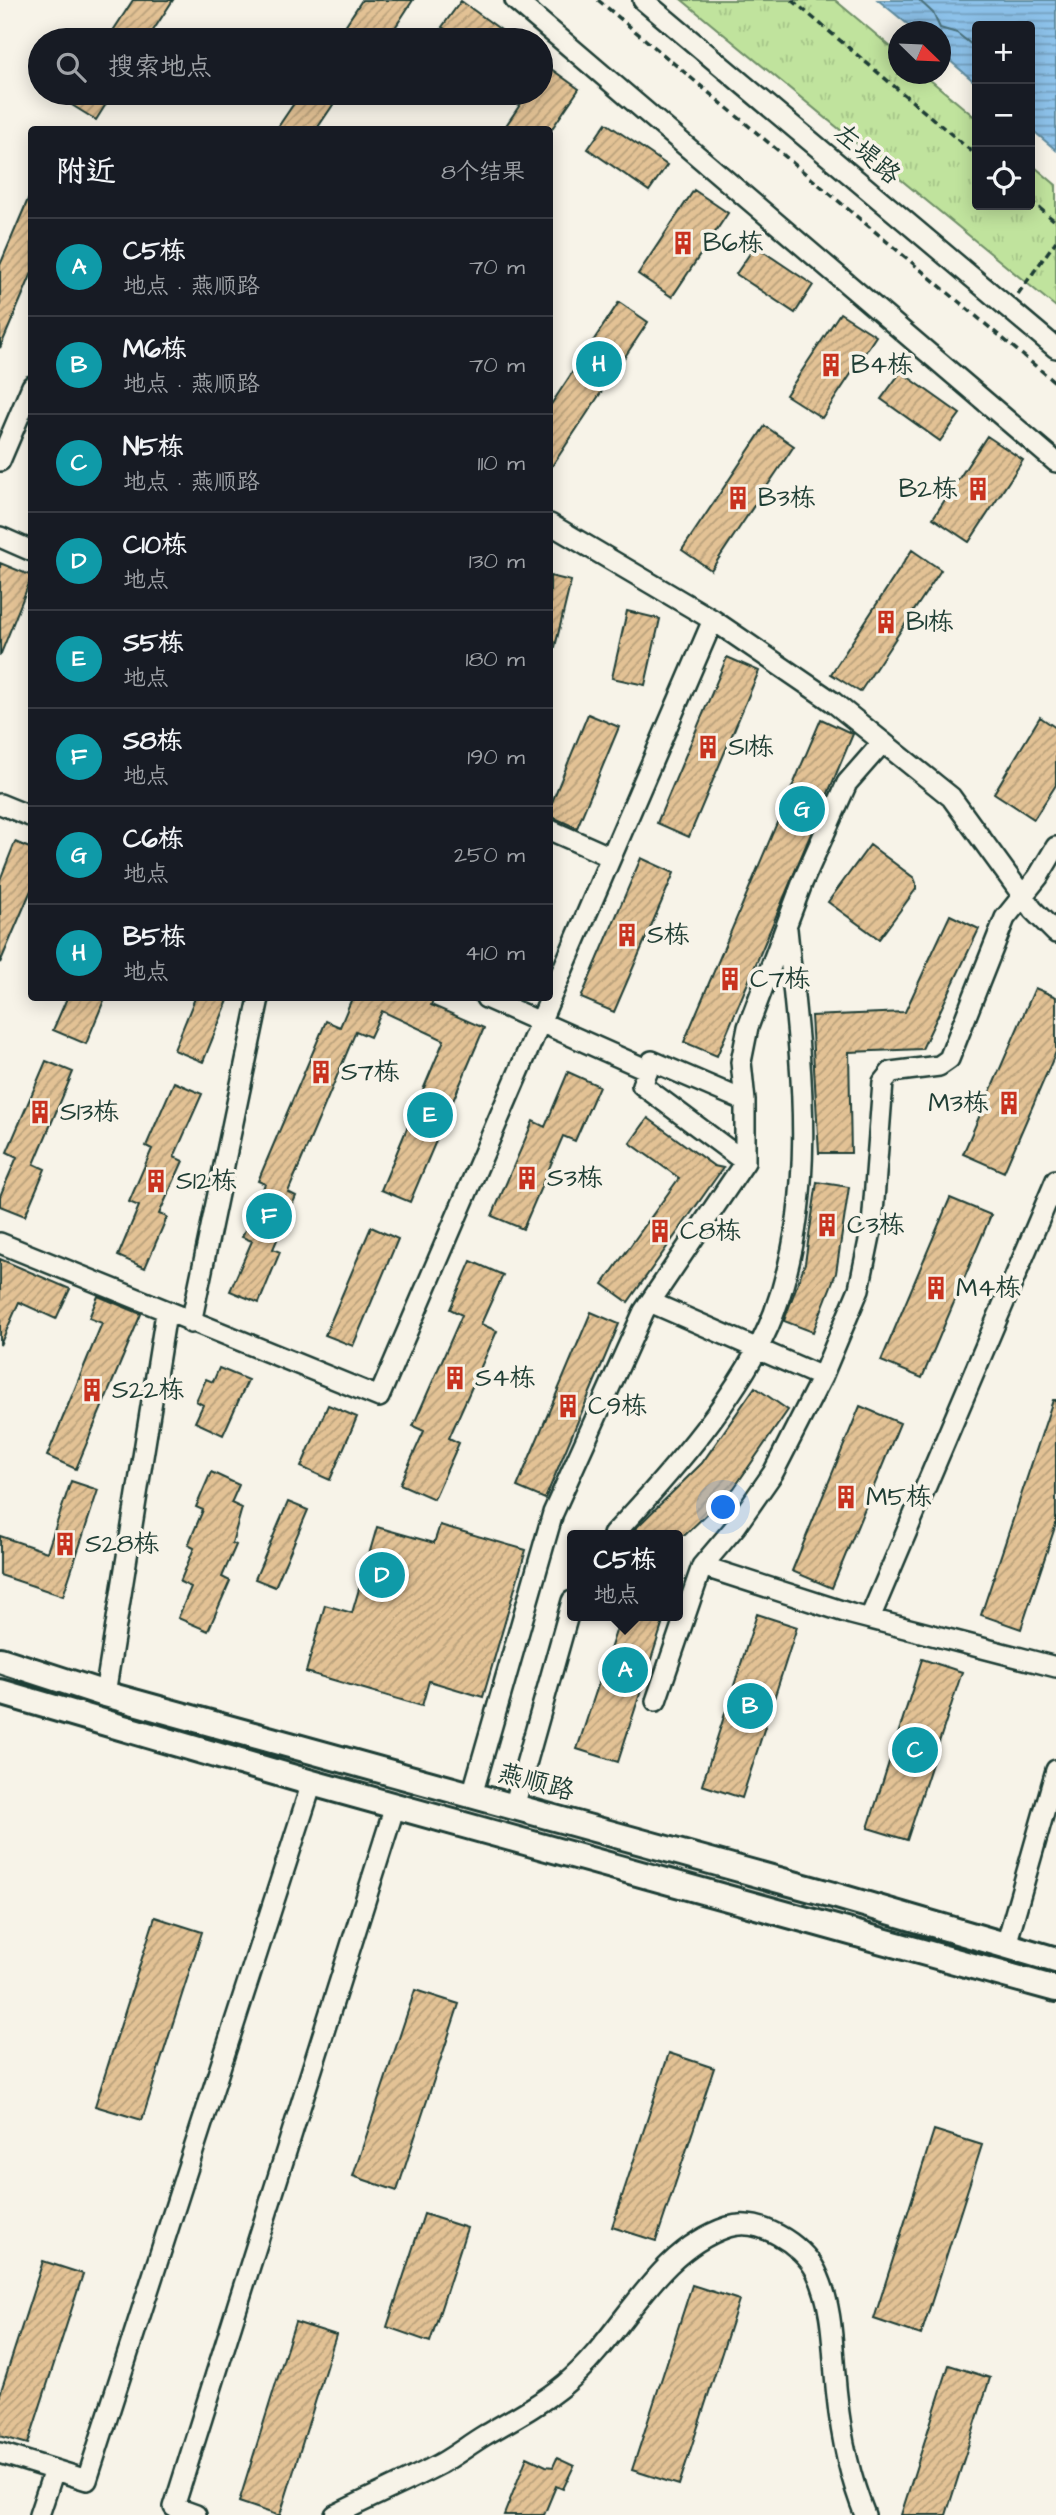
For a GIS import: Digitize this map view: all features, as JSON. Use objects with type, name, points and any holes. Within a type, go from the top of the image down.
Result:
[{"type":"main road","name":"燕顺路","points":[[0,1660],[104,1694],[1056,1960]]},
{"type":"main road","points":[[0,1692],[312,1783],[1056,1989]]},
{"type":"street","points":[[515,0],[548,28]]},
{"type":"street","name":"左堤路","points":[[643,0],[1056,348]]},
{"type":"street","points":[[553,32],[1056,462]]},
{"type":"street","points":[[0,461],[28,395]]},
{"type":"street","points":[[553,526],[713,620],[833,702],[951,797],[1022,896],[1056,933]]},
{"type":"street","points":[[0,537],[28,549]]},
{"type":"street","points":[[553,993],[713,620]]},
{"type":"street","points":[[472,1795],[553,1514],[650,1302],[746,1162],[741,1062],[748,1027],[786,925],[847,783],[883,743]]},
{"type":"street","points":[[0,804],[28,815]]},
{"type":"street","points":[[553,831],[611,857]]},
{"type":"street","points":[[656,1701],[702,1566],[736,1526],[772,1473],[822,1377],[859,1289],[873,1226],[883,1082],[891,1072],[939,1066],[949,1059],[1005,918],[1038,877],[1056,847]]},
{"type":"street","points":[[618,1530],[670,1473],[719,1407],[757,1349],[774,1313],[801,1202],[802,1082],[786,925]]},
{"type":"street","points":[[191,1323],[258,1001]]},
{"type":"street","points":[[492,1001],[648,1070]]},
{"type":"street","points":[[0,1243],[166,1313],[379,1397],[549,1001]]},
{"type":"street","points":[[745,1101],[652,1061],[642,1085],[746,1162]]},
{"type":"street","points":[[870,1618],[1056,1180]]},
{"type":"street","points":[[650,1302],[822,1377]]},
{"type":"street","points":[[104,1694],[166,1313]]},
{"type":"street","points":[[702,1566],[870,1618],[1056,1667]]},
{"type":"street","points":[[514,1807],[567,1619]]},
{"type":"street","points":[[1011,1947],[1056,1770]]},
{"type":"street","points":[[0,2453],[87,2480],[312,1783]]},
{"type":"street","points":[[196,2515],[174,2507],[395,1806]]},
{"type":"street","points":[[1011,1947],[1056,1810]]},
{"type":"street","points":[[335,2515],[444,2462],[525,2413],[567,2382],[674,2259],[704,2238],[731,2226],[751,2224],[807,2255],[817,2272],[829,2306],[837,2400],[847,2454],[865,2515]]},
{"type":"street","points":[[39,2515],[54,2470]]},
{"type":"path","points":[[598,0],[1056,383]]},
{"type":"path","points":[[792,0],[972,152]]},
{"type":"path","points":[[1035,204],[1056,222]]},
{"type":"path","points":[[1008,307],[1056,242]]},
{"type":"green space","points":[[682,0],[835,0],[888,45],[888,84],[935,84],[972,115],[972,210],[1035,210],[1035,167],[1056,185],[1056,307]]},
{"type":"water","points":[[878,0],[1056,0],[1056,150],[1035,132],[1035,21],[972,21],[972,80],[951,62],[951,21],[904,21]]},
{"type":"building","points":[[133,0],[173,0],[155,28],[115,28]]},
{"type":"building","points":[[362,0],[413,0],[395,28],[345,26]]},
{"type":"building","points":[[461,1],[498,28],[443,28]]},
{"type":"building","points":[[553,70],[579,89],[553,127],[506,126],[520,105],[553,105]]},
{"type":"building","points":[[72,105],[105,105],[96,120]]},
{"type":"building","points":[[293,105],[333,105],[319,126],[279,126]]},
{"type":"building","points":[[606,123],[667,165],[649,191],[588,149]]},
{"type":"building","name":"B6栋","points":[[694,190],[728,213],[672,297],[638,274]]},
{"type":"building","points":[[28,199],[28,282],[0,348],[0,265]]},
{"type":"building","points":[[755,246],[813,285],[795,313],[736,274]]},
{"type":"building","points":[[619,302],[648,322],[553,464],[553,401]]},
{"type":"building","name":"B4栋","points":[[840,313],[876,336],[822,418],[786,395]]},
{"type":"building","points":[[901,372],[960,414],[940,441],[881,399]]},
{"type":"building","name":"B3栋","points":[[765,426],[794,446],[711,570],[682,550]]},
{"type":"building","name":"B2栋","points":[[987,436],[1023,460],[969,542],[933,518]]},
{"type":"building","name":"B1栋","points":[[912,550],[941,570],[860,692],[831,674]]},
{"type":"building","points":[[0,563],[28,574],[28,586],[0,656]]},
{"type":"building","points":[[553,577],[571,581],[553,647]]},
{"type":"building","points":[[627,611],[660,619],[645,685],[612,678]]},
{"type":"building","name":"S1栋","points":[[727,657],[759,671],[689,837],[657,823]]},
{"type":"building","points":[[588,714],[619,727],[577,828],[553,817],[553,800]]},
{"type":"building","points":[[1040,717],[1056,728],[1056,785],[1034,819],[994,793]]},
{"type":"building","points":[[821,719],[853,734],[717,1056],[684,1042]]},
{"type":"building","points":[[15,842],[28,847],[28,897],[0,963],[0,880]]},
{"type":"building","points":[[870,845],[914,878],[916,883],[916,889],[879,939],[828,902]]},
{"type":"building","name":"S栋","points":[[641,858],[674,873],[614,1012],[581,998]]},
{"type":"building","points":[[950,915],[979,929],[922,1049],[849,1052],[851,1153],[819,1153],[811,1016],[905,1012]]},
{"type":"building","name":"M3栋","points":[[1035,988],[1056,997],[1056,1052],[1004,1172],[963,1154]]},
{"type":"building","points":[[66,1001],[104,1001],[86,1044],[53,1030]]},
{"type":"building","points":[[194,1001],[228,1001],[203,1062],[174,1050]]},
{"type":"building","points":[[351,1001],[433,1001],[431,1005],[484,1028],[410,1202],[381,1190],[444,1040],[382,1011],[370,1037],[356,1031],[288,1192],[296,1196],[273,1249],[280,1252],[259,1303],[230,1291],[252,1241],[242,1237],[265,1184],[258,1181],[326,1021],[340,1027]]},
{"type":"building","name":"S13栋","points":[[46,1061],[73,1072],[34,1164],[45,1169],[25,1216],[0,1206],[0,1196],[17,1157],[7,1152]]},
{"type":"building","name":"S3栋","points":[[568,1072],[599,1086],[575,1141],[563,1136],[523,1229],[492,1216],[533,1121],[545,1127]]},
{"type":"building","name":"S12栋","points":[[174,1082],[202,1094],[174,1157],[183,1161],[159,1214],[167,1217],[145,1268],[118,1256],[139,1206],[129,1202],[152,1149],[146,1146]]},
{"type":"building","name":"C8栋","points":[[648,1118],[714,1166],[723,1168],[628,1302],[603,1284],[679,1178],[630,1143]]},
{"type":"building","name":"C3栋","points":[[817,1182],[849,1187],[836,1273],[813,1332],[784,1321],[805,1263]]},
{"type":"building","name":"M4栋","points":[[950,1198],[991,1215],[922,1378],[881,1361]]},
{"type":"building","points":[[371,1227],[398,1239],[353,1346],[325,1335]]},
{"type":"building","points":[[0,1259],[70,1289],[56,1319],[19,1302],[0,1345]]},
{"type":"building","name":"S4栋","points":[[471,1261],[503,1275],[481,1324],[497,1331],[449,1438],[459,1443],[434,1499],[400,1484],[424,1431],[413,1426],[462,1315],[450,1309]]},
{"type":"building","name":"S22栋","points":[[98,1296],[141,1314],[76,1469],[47,1456],[102,1323],[89,1318]]},
{"type":"building","name":"C9栋","points":[[591,1312],[619,1324],[545,1499],[517,1487]]},
{"type":"building","points":[[219,1368],[248,1380],[223,1435],[195,1422],[203,1405],[196,1401],[206,1379],[213,1382]]},
{"type":"building","points":[[755,1387],[788,1410],[734,1488],[685,1535],[683,1530],[634,1530],[702,1463]]},
{"type":"building","points":[[1053,1400],[1056,1400],[1056,1524],[1021,1629],[981,1615]]},
{"type":"building","points":[[328,1405],[357,1417],[330,1480],[301,1467]]},
{"type":"building","name":"M5栋","points":[[860,1406],[900,1423],[832,1588],[792,1571]]},
{"type":"building","points":[[211,1472],[239,1485],[231,1503],[242,1508],[232,1543],[236,1545],[222,1577],[230,1581],[208,1631],[178,1618],[191,1587],[180,1582],[194,1548],[188,1545],[203,1510],[196,1507]]},
{"type":"building","name":"S28栋","points":[[71,1481],[98,1490],[63,1596],[0,1575],[0,1536],[47,1552]]},
{"type":"building","points":[[288,1502],[308,1510],[275,1587],[255,1579]]},
{"type":"building","points":[[440,1525],[526,1550],[483,1697],[429,1681],[422,1706],[306,1672],[325,1605],[352,1613],[377,1527],[434,1543]]},
{"type":"building","points":[[757,1614],[797,1627],[742,1798],[702,1785]]},
{"type":"building","points":[[619,1621],[663,1621],[618,1762],[577,1749]]},
{"type":"building","points":[[922,1659],[962,1672],[907,1840],[868,1828]]},
{"type":"building","points":[[155,1917],[202,1932],[142,2120],[95,2106]]},
{"type":"building","points":[[415,1990],[459,2004],[397,2191],[353,2176]]},
{"type":"building","points":[[669,2053],[714,2068],[656,2241],[612,2227]]},
{"type":"building","points":[[934,2130],[982,2145],[921,2335],[874,2319]]},
{"type":"building","points":[[424,2214],[467,2228],[430,2342],[387,2327]]},
{"type":"building","points":[[43,2261],[83,2274],[28,2444],[0,2436],[0,2394]]},
{"type":"building","points":[[692,2285],[739,2300],[679,2485],[632,2470]]},
{"type":"building","points":[[295,2322],[336,2335],[280,2515],[277,2515],[239,2502]]},
{"type":"building","points":[[949,2365],[990,2378],[946,2515],[901,2515]]},
{"type":"building","points":[[527,2457],[546,2466],[553,2467],[557,2458],[574,2466],[563,2489],[556,2486],[544,2515],[504,2515]]},
{"type":"place","name":"B6栋","points":[[683,243]]},
{"type":"place","name":"B5栋","points":[[599,364]]},
{"type":"place","name":"B4栋","points":[[831,365]]},
{"type":"place","name":"B2栋","points":[[978,489]]},
{"type":"place","name":"B3栋","points":[[738,498]]},
{"type":"place","name":"B1栋","points":[[886,622]]},
{"type":"place","name":"S1栋","points":[[708,747]]},
{"type":"place","name":"C6栋","points":[[802,809]]},
{"type":"place","name":"S栋","points":[[627,935]]},
{"type":"place","name":"C7栋","points":[[730,979]]},
{"type":"place","name":"S7栋","points":[[321,1072]]},
{"type":"place","name":"M3栋","points":[[1009,1103]]},
{"type":"place","name":"S13栋","points":[[40,1112]]},
{"type":"place","name":"S5栋","points":[[430,1115]]},
{"type":"place","name":"S3栋","points":[[527,1178]]},
{"type":"place","name":"S12栋","points":[[156,1181]]},
{"type":"place","name":"S8栋","points":[[269,1216]]},
{"type":"place","name":"C3栋","points":[[827,1225]]},
{"type":"place","name":"C8栋","points":[[660,1231]]},
{"type":"place","name":"M4栋","points":[[936,1288]]},
{"type":"place","name":"S4栋","points":[[455,1378]]},
{"type":"place","name":"S22栋","points":[[92,1390]]},
{"type":"place","name":"C9栋","points":[[568,1406]]},
{"type":"place","name":"M5栋","points":[[846,1497]]},
{"type":"place","name":"S28栋","points":[[65,1544]]},
{"type":"place","name":"C10栋","points":[[382,1575]]},
{"type":"place","name":"C5栋","points":[[625,1670]]},
{"type":"place","name":"M6栋","points":[[750,1706]]},
{"type":"place","name":"N5栋","points":[[915,1750]]}]
